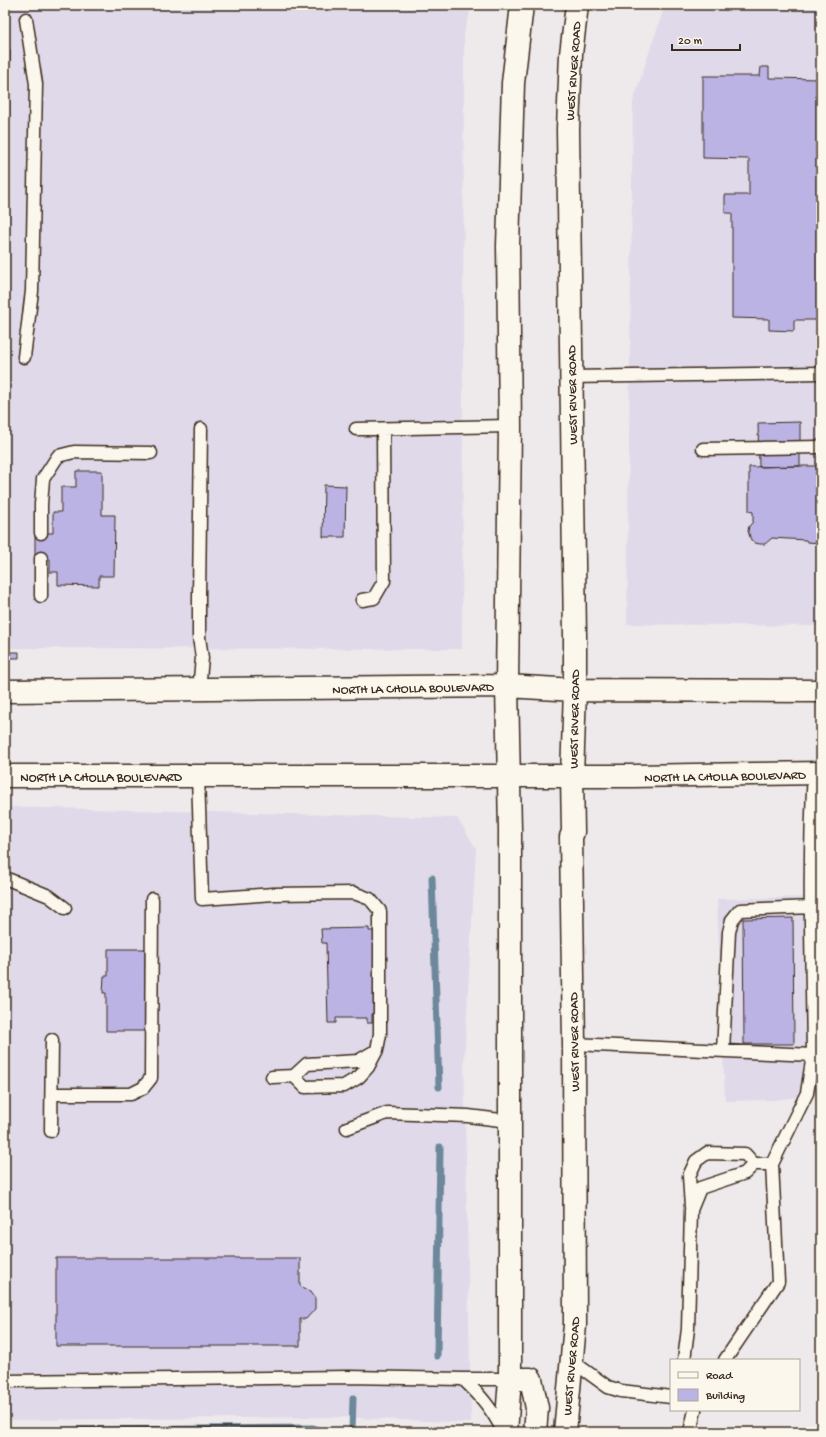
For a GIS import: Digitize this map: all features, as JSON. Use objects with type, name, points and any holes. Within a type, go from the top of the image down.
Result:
[{"type":"main road","points":[[506,1432],[510,1379],[510,830],[507,686],[510,426],[508,246],[513,83],[522,5]]},
{"type":"main road","name":"WEST RIVER ROAD","points":[[565,1432],[575,1325],[574,1044],[571,837],[573,832],[572,776],[575,690],[568,129],[571,54],[577,5]]},
{"type":"main road","name":"NORTH LA CHOLLA BOULEVARD","points":[[5,691],[507,686],[575,690],[821,691]]},
{"type":"main road","name":"NORTH LA CHOLLA BOULEVARD","points":[[5,776],[633,776],[817,773]]},
{"type":"main road","points":[[510,1379],[531,1379],[537,1408],[535,1432]]},
{"type":"lane","points":[[24,357],[32,291],[36,84],[26,19]]},
{"type":"lane","points":[[571,378],[821,373]]},
{"type":"lane","points":[[356,429],[510,426]]},
{"type":"lane","points":[[199,689],[202,658],[199,637],[201,429]]},
{"type":"lane","points":[[362,600],[374,598],[384,581],[383,429]]},
{"type":"lane","points":[[703,449],[821,447]]},
{"type":"lane","points":[[41,533],[43,479],[58,456],[74,452],[151,453]]},
{"type":"lane","points":[[41,558],[41,596]]},
{"type":"lane","points":[[726,1359],[778,1282],[772,1164],[807,1093],[813,1055],[811,812],[817,773]]},
{"type":"lane","points":[[198,776],[202,899],[274,894],[354,893],[370,899],[380,911],[380,1034],[377,1050],[368,1066],[359,1077],[344,1086],[305,1087],[294,1076]]},
{"type":"lane","points":[[5,878],[49,896],[65,908]]},
{"type":"lane","points":[[52,1094],[131,1094],[143,1088],[151,1078],[152,899]]},
{"type":"lane","points":[[723,1051],[728,932],[732,920],[740,910],[811,907]]},
{"type":"lane","points":[[51,1131],[52,1040]]},
{"type":"lane","points":[[574,1044],[813,1055]]},
{"type":"lane","points":[[272,1077],[294,1076],[307,1064],[358,1061],[377,1050]]},
{"type":"lane","points":[[346,1128],[387,1113],[468,1116],[509,1120]]},
{"type":"lane","points":[[684,1359],[688,1329],[691,1210],[689,1176],[696,1161],[707,1153],[745,1154],[754,1164]]},
{"type":"lane","points":[[691,1210],[700,1188],[745,1173],[754,1164],[772,1164]]},
{"type":"lane","points":[[572,1361],[608,1387],[621,1391],[670,1397]]},
{"type":"lane","points":[[5,1381],[348,1377],[510,1379]]},
{"type":"lane","points":[[463,1379],[479,1394],[494,1413],[503,1432]]},
{"type":"lane","points":[[690,1432],[696,1411]]},
{"type":"shaded area","points":[[5,5],[472,5],[464,33],[462,649],[5,648]]},
{"type":"shaded area","points":[[665,5],[821,5],[821,626],[627,624],[633,102]]},
{"type":"shaded area","points":[[5,807],[457,818],[476,848],[464,1061],[471,1423],[337,1417],[5,1420]]},
{"type":"shaded area","points":[[821,897],[821,1094],[773,1100],[725,1101],[717,899]]},
{"type":"building","points":[[5,49],[10,50],[7,296],[5,296]]},
{"type":"building","points":[[761,67],[769,67],[769,78],[821,79],[821,320],[794,320],[794,331],[769,330],[769,319],[732,318],[732,213],[725,213],[725,195],[749,195],[749,159],[703,158],[703,76],[760,76]]},
{"type":"building","points":[[800,422],[800,466],[759,467],[758,423]]},
{"type":"building","points":[[821,466],[821,543],[807,542],[806,540],[772,538],[765,544],[760,544],[751,540],[748,531],[749,526],[753,522],[753,512],[749,511],[749,467]]},
{"type":"building","points":[[76,471],[102,471],[102,515],[115,515],[114,576],[99,576],[99,586],[58,585],[58,572],[50,572],[50,559],[35,559],[35,533],[53,533],[53,512],[61,512],[61,487],[76,487]]},
{"type":"building","points":[[324,485],[346,486],[345,537],[323,537]]},
{"type":"building","points":[[5,652],[19,652],[19,658],[5,658]]},
{"type":"building","points":[[793,918],[794,1044],[744,1044],[743,919]]},
{"type":"building","points":[[369,928],[369,931],[374,931],[375,1014],[372,1014],[372,1023],[367,1023],[367,1018],[336,1018],[336,1023],[328,1023],[326,943],[322,943],[321,929]]},
{"type":"building","points":[[108,949],[145,949],[145,1031],[106,1031],[106,993],[103,993],[104,976],[108,976]]},
{"type":"building","points":[[56,1258],[300,1258],[300,1286],[311,1292],[315,1298],[315,1309],[306,1319],[300,1319],[300,1346],[56,1346]]},
{"type":"waterway","points":[[432,878],[439,1087]]},
{"type":"waterway","points":[[437,1356],[440,1147]]},
{"type":"waterway","points":[[352,1432],[353,1398]]},
{"type":"waterway","points":[[5,1431],[313,1428],[325,1432]]}]
